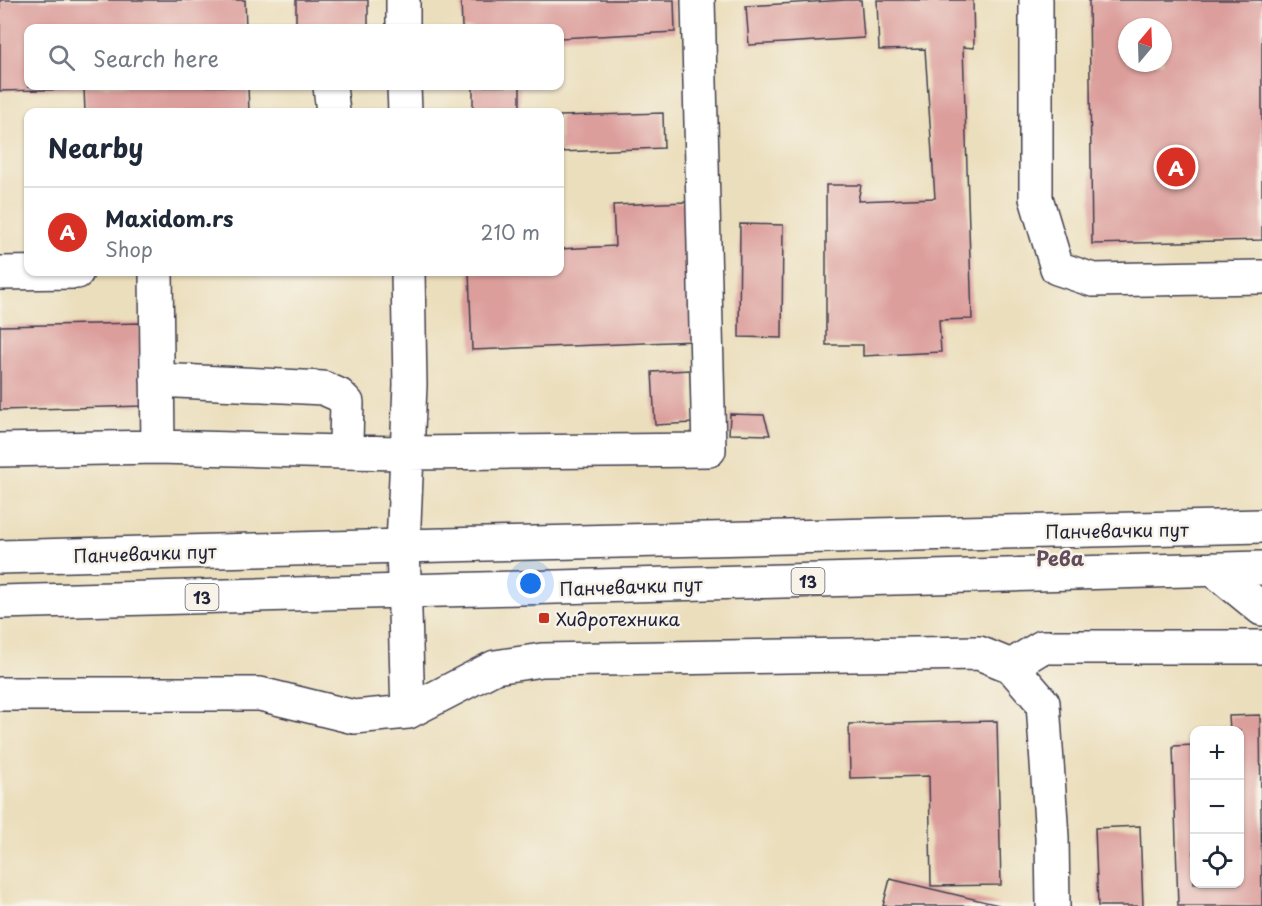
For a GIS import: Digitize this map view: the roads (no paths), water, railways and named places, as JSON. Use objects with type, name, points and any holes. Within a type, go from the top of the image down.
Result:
[{"type":"main road","points":[[402,0],[403,24]]},
{"type":"main road","points":[[0,450],[158,447],[407,453],[709,450],[698,0]]},
{"type":"main road","points":[[1036,0],[1036,198],[1057,268],[1093,280],[1262,277]]},
{"type":"main road","points":[[330,90],[333,108]]},
{"type":"main road","points":[[404,90],[405,108]]},
{"type":"main road","points":[[0,273],[24,273]]},
{"type":"main road","points":[[156,276],[158,447]]},
{"type":"main road","points":[[386,276],[409,313]]},
{"type":"main road","points":[[408,276],[410,385],[403,546],[408,712]]},
{"type":"main road","points":[[157,380],[323,388],[339,395],[347,403],[346,442],[342,452]]},
{"type":"main road","name":"Панчевачки пут","points":[[0,557],[1257,524]]},
{"type":"main road","name":"Панчевачки пут","points":[[0,602],[1262,568]]},
{"type":"main road","points":[[1213,569],[1262,609]]},
{"type":"main road","points":[[1011,666],[1042,647],[1262,647]]},
{"type":"main road","points":[[0,694],[260,694],[354,717],[408,712],[495,667],[542,660],[979,653],[1011,666],[1043,703],[1052,837],[1053,906]]},
{"type":"place","name":"Maxidom.rs","points":[[1176,167]]},
{"type":"place","name":"Хидротехника","points":[[544,618]]},
{"type":"district","name":"Рева","points":[[1060,558]]}]
